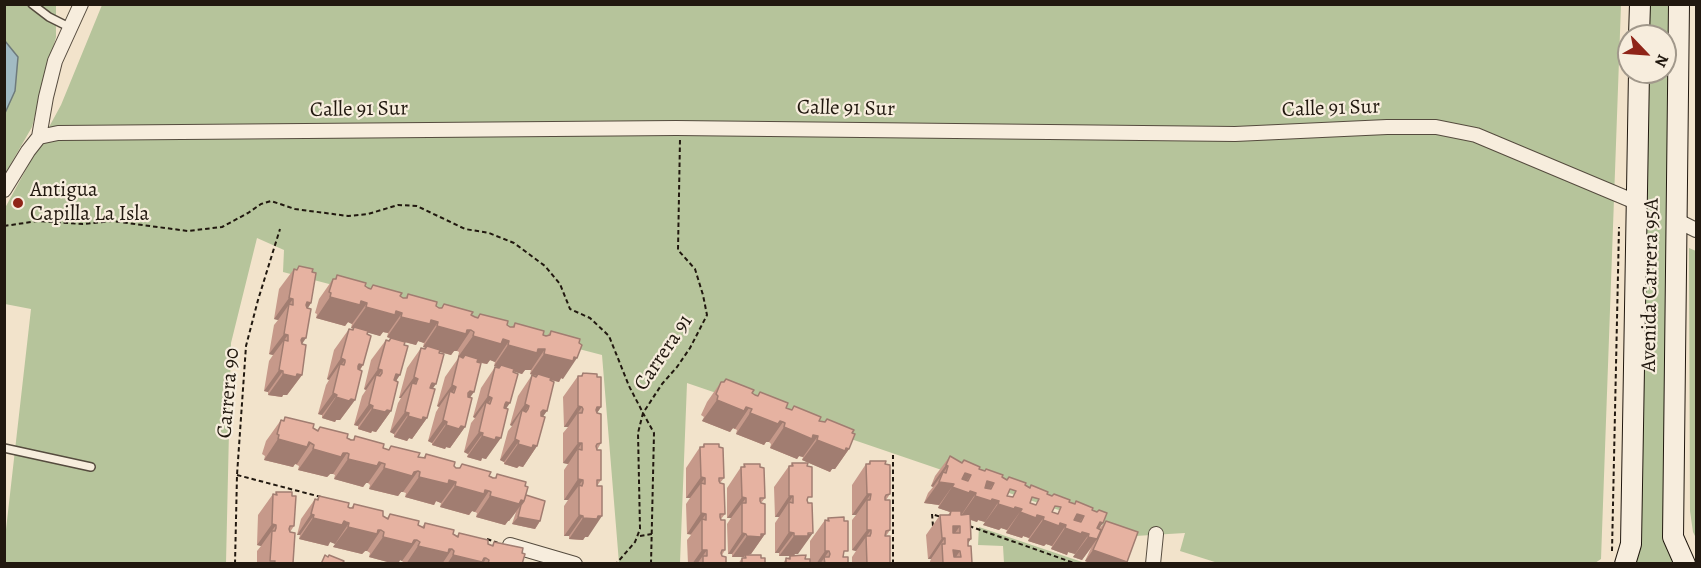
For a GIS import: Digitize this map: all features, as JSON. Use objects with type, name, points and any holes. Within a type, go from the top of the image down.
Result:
[{"type":"main road","points":[[1640,4],[1640,24]]},
{"type":"main road","name":"Avenida Carrera 95A","points":[[1679,4],[1673,537],[1685,564]]},
{"type":"main road","name":"Avenida Carrera 95A","points":[[1627,560],[1631,544],[1629,200],[1638,84]]},
{"type":"street","points":[[4,190],[39,137],[55,61],[81,4]]},
{"type":"street","name":"Calle 91 Sur","points":[[39,137],[58,133],[676,128],[1235,134],[1436,127],[1476,135],[1629,200]]},
{"type":"street","points":[[1676,220],[1696,230]]},
{"type":"street","points":[[1153,564],[1156,534]]},
{"type":"street","points":[[510,545],[575,564]]},
{"type":"lane","points":[[32,4],[49,17],[69,27]]},
{"type":"lane","points":[[4,448],[91,467]]},
{"type":"path","name":"Carrera 91","points":[[651,564],[654,433],[643,413],[690,348],[707,315],[694,269],[678,250],[680,139],[676,128]]},
{"type":"path","points":[[1627,560],[1612,551],[1629,200]]},
{"type":"path","points":[[4,226],[38,221],[82,224],[112,221],[188,231],[222,227],[261,204],[271,201],[295,209],[348,216],[398,205],[417,206],[465,229],[489,233],[514,243],[544,266],[560,284],[570,309],[590,318],[609,336],[629,386],[643,413],[638,433],[641,517],[639,536],[616,564]]},
{"type":"path","name":"Carrera 90","points":[[235,564],[237,475],[246,346],[280,229]]},
{"type":"path","points":[[893,455],[893,564]]},
{"type":"path","points":[[237,475],[329,499]]},
{"type":"path","points":[[941,527],[933,526],[932,514],[943,517]]},
{"type":"path","points":[[965,525],[1077,564]]},
{"type":"path","points":[[639,536],[652,534]]},
{"type":"path","points":[[487,540],[510,545]]},
{"type":"green space","points":[[5,5],[56,5],[56,37],[32,127],[5,174],[5,113],[15,91],[18,57],[5,41]]},
{"type":"green space","points":[[102,5],[1621,5],[1620,24],[1617,24],[1618,84],[1601,559],[1595,563],[1218,563],[1180,551],[1185,533],[1135,536],[687,383],[680,563],[619,563],[602,355],[283,272],[284,250],[257,238],[231,343],[226,563],[5,563],[4,547],[31,309],[5,304],[5,208],[61,105]]},
{"type":"green space","points":[[1648,5],[1673,5],[1673,24],[1648,24]]},
{"type":"green space","points":[[1647,84],[1673,84],[1675,563],[1631,564]]},
{"type":"green space","points":[[1689,248],[1696,251],[1696,538],[1690,511]]},
{"type":"green space","points":[[979,527],[1085,563],[1004,563],[1003,546],[978,545]]},
{"type":"water","points":[[5,41],[18,57],[15,91],[5,113]]},
{"type":"building","points":[[299,266],[313,269],[312,272],[316,273],[311,303],[307,302],[306,305],[311,309],[306,338],[301,340],[302,344],[306,345],[302,375],[297,374],[296,377],[283,374],[283,371],[279,370],[284,340],[288,341],[288,335],[284,334],[289,304],[293,305],[293,299],[289,298],[294,269],[297,270]]},
{"type":"building","points":[[337,275],[366,283],[365,286],[371,289],[373,285],[402,293],[400,296],[403,298],[407,298],[408,294],[437,302],[436,306],[439,308],[442,308],[444,304],[473,312],[471,315],[478,318],[480,314],[508,321],[507,325],[510,327],[514,327],[515,323],[544,331],[543,335],[546,336],[550,335],[551,331],[580,339],[579,343],[582,345],[577,358],[574,357],[573,361],[544,354],[545,349],[538,349],[537,353],[508,345],[509,341],[503,339],[501,344],[473,336],[474,332],[471,330],[467,330],[466,334],[437,326],[438,322],[431,320],[430,324],[401,317],[402,313],[396,311],[395,315],[366,307],[367,303],[361,301],[360,305],[330,297],[329,292],[333,279],[336,279]]},
{"type":"building","points":[[354,327],[368,331],[367,334],[371,336],[363,365],[358,366],[358,369],[362,371],[355,400],[349,401],[336,397],[337,395],[333,393],[340,364],[344,365],[345,362],[341,358],[349,329],[353,330]]},
{"type":"building","points":[[391,338],[405,342],[404,345],[408,346],[400,375],[396,374],[394,380],[398,382],[391,411],[385,412],[372,409],[373,406],[369,404],[376,375],[380,376],[382,373],[382,370],[378,369],[386,340],[389,341]]},
{"type":"building","points":[[427,346],[440,350],[439,353],[444,354],[436,384],[432,383],[430,388],[435,389],[427,418],[423,417],[422,420],[408,416],[409,413],[405,412],[412,383],[416,384],[418,379],[414,377],[421,348],[425,349]]},
{"type":"building","points":[[465,355],[478,359],[477,362],[481,363],[474,392],[468,393],[468,397],[472,398],[465,427],[461,426],[459,429],[446,425],[447,422],[443,420],[450,391],[454,393],[456,387],[452,385],[459,356],[463,358]]},
{"type":"building","points":[[501,365],[514,369],[513,372],[518,374],[510,403],[505,404],[504,408],[508,409],[501,438],[496,437],[495,440],[482,436],[483,433],[479,432],[486,402],[490,404],[492,398],[488,396],[495,367],[499,368]]},
{"type":"building","points":[[583,373],[597,374],[597,377],[601,377],[601,407],[597,407],[596,410],[601,414],[601,443],[596,446],[597,450],[601,450],[601,480],[597,480],[597,486],[602,486],[602,516],[598,516],[597,519],[583,518],[579,515],[579,485],[582,486],[583,480],[578,479],[578,449],[582,450],[582,443],[578,443],[578,413],[582,413],[583,409],[578,406],[578,376],[582,376]]},
{"type":"building","points":[[538,374],[551,378],[550,380],[554,382],[547,411],[541,412],[541,416],[545,417],[537,446],[533,445],[532,448],[518,444],[519,441],[515,439],[522,410],[526,412],[529,406],[525,404],[532,375],[536,377]]},
{"type":"building","points":[[726,379],[754,390],[752,393],[755,395],[758,396],[760,392],[788,403],[786,408],[792,410],[794,406],[821,417],[819,421],[825,422],[827,419],[854,430],[852,433],[855,434],[849,449],[846,448],[845,451],[817,440],[818,436],[813,435],[812,439],[784,427],[783,422],[780,421],[778,424],[750,413],[752,409],[746,407],[744,411],[717,400],[716,394],[721,382]]},
{"type":"building","points":[[285,417],[314,424],[313,428],[318,431],[320,427],[348,434],[347,438],[351,440],[354,440],[355,436],[384,444],[383,448],[389,450],[391,446],[420,453],[418,457],[425,458],[426,454],[455,462],[456,468],[460,468],[462,464],[491,472],[489,476],[493,478],[496,478],[497,474],[526,482],[525,486],[528,487],[524,501],[521,500],[519,504],[490,496],[489,491],[485,490],[484,494],[455,486],[456,482],[449,480],[448,484],[419,477],[420,472],[418,471],[412,476],[384,468],[385,464],[379,462],[377,466],[348,459],[349,454],[347,453],[343,453],[341,457],[313,449],[314,445],[309,442],[307,447],[278,439],[281,420],[284,421]]},
{"type":"building","points":[[704,444],[719,444],[719,447],[723,448],[724,478],[719,478],[719,481],[724,484],[725,514],[720,514],[720,517],[721,520],[725,520],[725,550],[721,553],[726,557],[726,564],[703,564],[703,556],[707,556],[707,550],[702,550],[702,519],[706,520],[706,514],[701,513],[701,483],[705,484],[705,478],[701,477],[700,447],[704,447]]},
{"type":"building","points":[[950,456],[962,463],[964,460],[980,467],[979,469],[1003,475],[1002,477],[1007,480],[1009,477],[1026,483],[1025,485],[1030,488],[1031,485],[1052,496],[1054,494],[1070,500],[1069,502],[1075,504],[1076,501],[1097,512],[1099,510],[1107,513],[1103,523],[1100,522],[1097,528],[1101,530],[1097,539],[1088,537],[1089,534],[1082,532],[1081,534],[1065,528],[1066,525],[1060,523],[1059,526],[1043,520],[1044,517],[1037,515],[1036,518],[1020,512],[1022,509],[1015,507],[1014,509],[998,504],[999,501],[975,496],[976,493],[952,487],[954,484],[939,482],[943,472],[946,473],[948,466],[946,465]],"holes":[[[965,473],[971,475],[968,481],[962,479]],[[987,481],[994,483],[991,489],[985,488]],[[1010,489],[1016,491],[1013,497],[1007,496]],[[1032,497],[1039,499],[1036,505],[1030,503]],[[1055,506],[1061,507],[1058,514],[1052,512]],[[1077,514],[1084,516],[1081,522],[1074,520]]]},
{"type":"building","points":[[870,461],[886,461],[885,464],[890,465],[890,494],[886,495],[885,500],[890,500],[890,530],[886,531],[885,536],[890,536],[890,564],[867,564],[866,536],[870,536],[871,530],[867,530],[867,500],[870,500],[871,494],[867,494],[866,464],[870,464]]},
{"type":"building","points":[[792,463],[808,463],[807,466],[812,467],[812,497],[808,497],[807,500],[808,503],[812,503],[813,533],[808,533],[808,536],[794,536],[794,533],[789,532],[789,502],[793,503],[793,496],[789,496],[789,466],[793,466]]},
{"type":"building","points":[[744,464],[760,464],[760,467],[764,468],[765,498],[760,498],[760,501],[765,504],[765,534],[761,534],[761,537],[747,536],[742,533],[742,503],[746,503],[746,498],[742,497],[741,467],[745,467]]},
{"type":"building","points":[[276,492],[292,492],[292,496],[296,496],[294,526],[290,526],[289,529],[290,532],[295,533],[293,563],[274,564],[275,561],[270,561],[272,531],[276,528],[276,525],[272,524],[273,494],[277,495]]},
{"type":"building","points":[[526,495],[545,501],[540,521],[518,517]]},
{"type":"building","points":[[319,496],[349,503],[350,508],[353,508],[354,504],[383,511],[383,516],[388,519],[390,514],[419,521],[418,525],[424,528],[425,523],[454,530],[453,534],[458,537],[459,533],[488,540],[488,544],[493,546],[494,542],[523,548],[522,553],[525,554],[522,564],[488,564],[489,560],[486,558],[482,562],[453,555],[452,549],[449,549],[448,553],[418,546],[420,542],[417,540],[414,540],[412,544],[383,537],[384,532],[381,530],[378,530],[377,534],[348,527],[349,523],[344,521],[342,525],[313,518],[314,515],[311,514],[315,499],[318,500]]},
{"type":"building","points":[[951,511],[961,511],[961,515],[970,514],[971,539],[968,539],[968,546],[971,546],[972,563],[943,563],[942,544],[945,544],[945,538],[942,538],[940,515],[950,515]],"holes":[[[953,526],[960,526],[960,533],[953,533]],[[953,550],[960,551],[961,557],[954,557]]]},
{"type":"building","points":[[844,517],[844,521],[848,521],[848,551],[844,551],[843,557],[848,557],[848,564],[825,564],[824,557],[829,557],[830,554],[829,551],[825,551],[825,520]]},
{"type":"building","points":[[1106,521],[1138,532],[1127,562],[1093,550]]},
{"type":"building","points":[[325,555],[344,561],[342,564],[321,564]]},
{"type":"building","points":[[745,555],[761,555],[761,558],[765,558],[765,564],[742,564],[742,558],[746,558]]},
{"type":"building","points":[[806,555],[805,559],[810,559],[810,564],[786,564],[786,558],[790,559],[790,556]]},
{"type":"place","name":"Antigua Capilla La Isla","points":[[18,203]]}]
